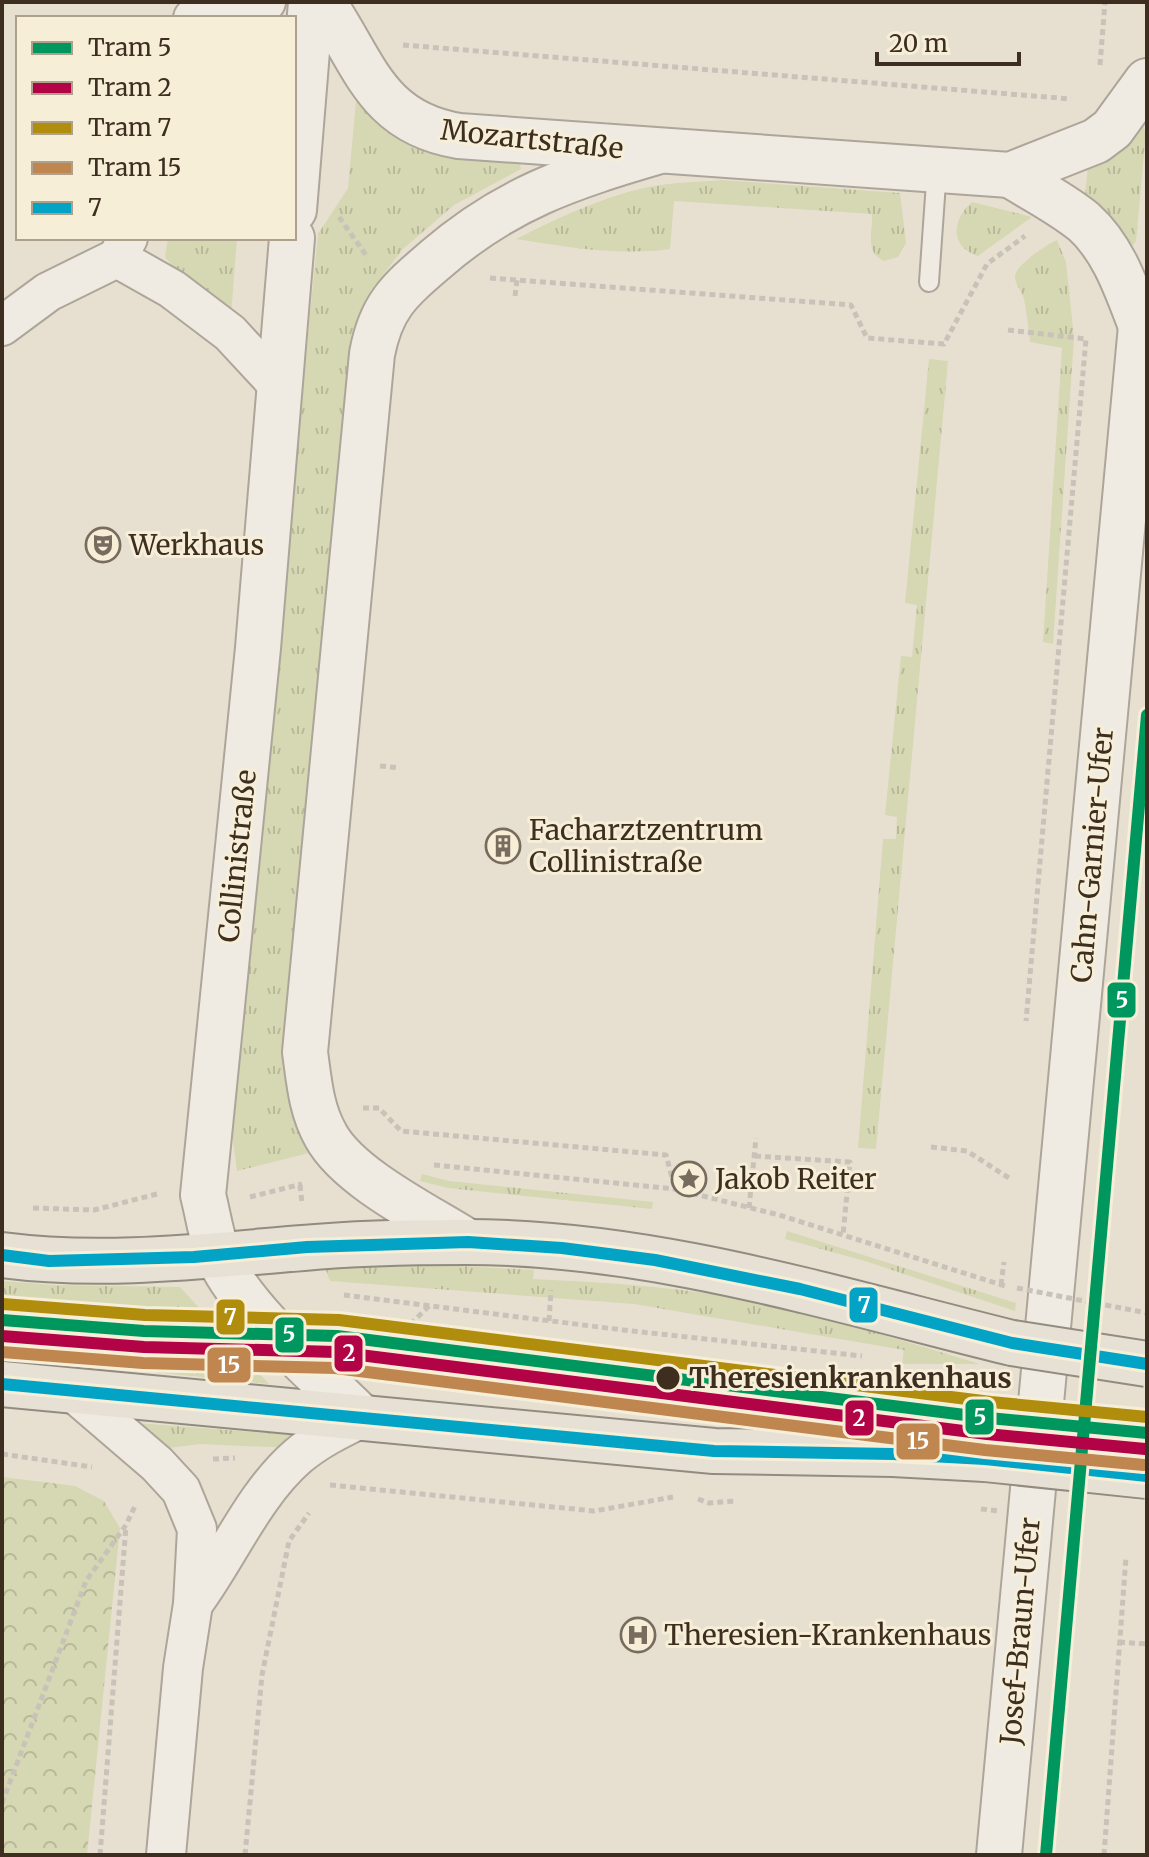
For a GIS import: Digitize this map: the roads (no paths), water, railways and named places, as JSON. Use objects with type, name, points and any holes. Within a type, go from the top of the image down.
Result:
[{"type":"main road","points":[[2,1255],[49,1261],[219,1256],[307,1247],[468,1242],[562,1248],[655,1260],[800,1289],[1012,1343],[1147,1364]]},
{"type":"main road","points":[[2,1384],[714,1451],[985,1459],[1147,1476]]},
{"type":"street","points":[[202,16],[266,2]]},
{"type":"street","points":[[296,186],[311,2]]},
{"type":"street","name":"Mozartstraße","points":[[323,2],[376,88],[401,113],[433,132],[1010,175],[1070,212],[1097,236],[1144,315]]},
{"type":"street","name":"Mozartstraße","points":[[1010,175],[1096,141],[1112,129],[1147,81]]},
{"type":"street","name":"Mozartstraße","points":[[468,1242],[357,1172],[326,1137],[312,1101],[305,1052],[372,354],[377,326],[399,291],[490,216],[537,192],[660,151]]},
{"type":"street","name":"Collinistraße","points":[[292,240],[258,648],[203,1195],[225,1269],[258,1313],[362,1418]]},
{"type":"street","points":[[2,326],[48,292],[122,248],[230,333],[279,386]]},
{"type":"street","name":"Cahn-Garnier-Ufer","points":[[1041,1407],[1144,315]]},
{"type":"street","points":[[72,1391],[157,1464],[181,1490],[197,1529],[193,1604],[183,1668],[166,1855]]},
{"type":"street","name":"Josef-Braun-Ufer","points":[[999,1855],[1041,1407]]},
{"type":"street","points":[[193,1604],[275,1480],[297,1457],[327,1435],[362,1418]]},
{"type":"lane","points":[[929,282],[937,168]]},
{"type":"tram line","name":"5","points":[[1046,1855],[1147,715]]},
{"type":"tram line","name":"7","points":[[3,1304],[145,1315],[339,1320],[991,1402],[1147,1417]]},
{"type":"tram line","name":"5","points":[[2,1320],[144,1331],[337,1336],[989,1418],[1147,1433]]},
{"type":"tram line","name":"2","points":[[2,1336],[144,1347],[336,1352],[987,1434],[1145,1449]]},
{"type":"tram line","name":"15","points":[[2,1352],[143,1363],[335,1368],[985,1450],[1144,1465]]},
{"type":"place","name":"Werkhaus","points":[[103,545]]},
{"type":"place","name":"Facharztzentrum Collinistraße","points":[[503,846]]},
{"type":"place","name":"Jakob Reiter","points":[[689,1179]]},
{"type":"place","name":"Theresienkrankenhaus","points":[[668,1378]]},
{"type":"place","name":"Theresien-Krankenhaus","points":[[638,1635]]}]
